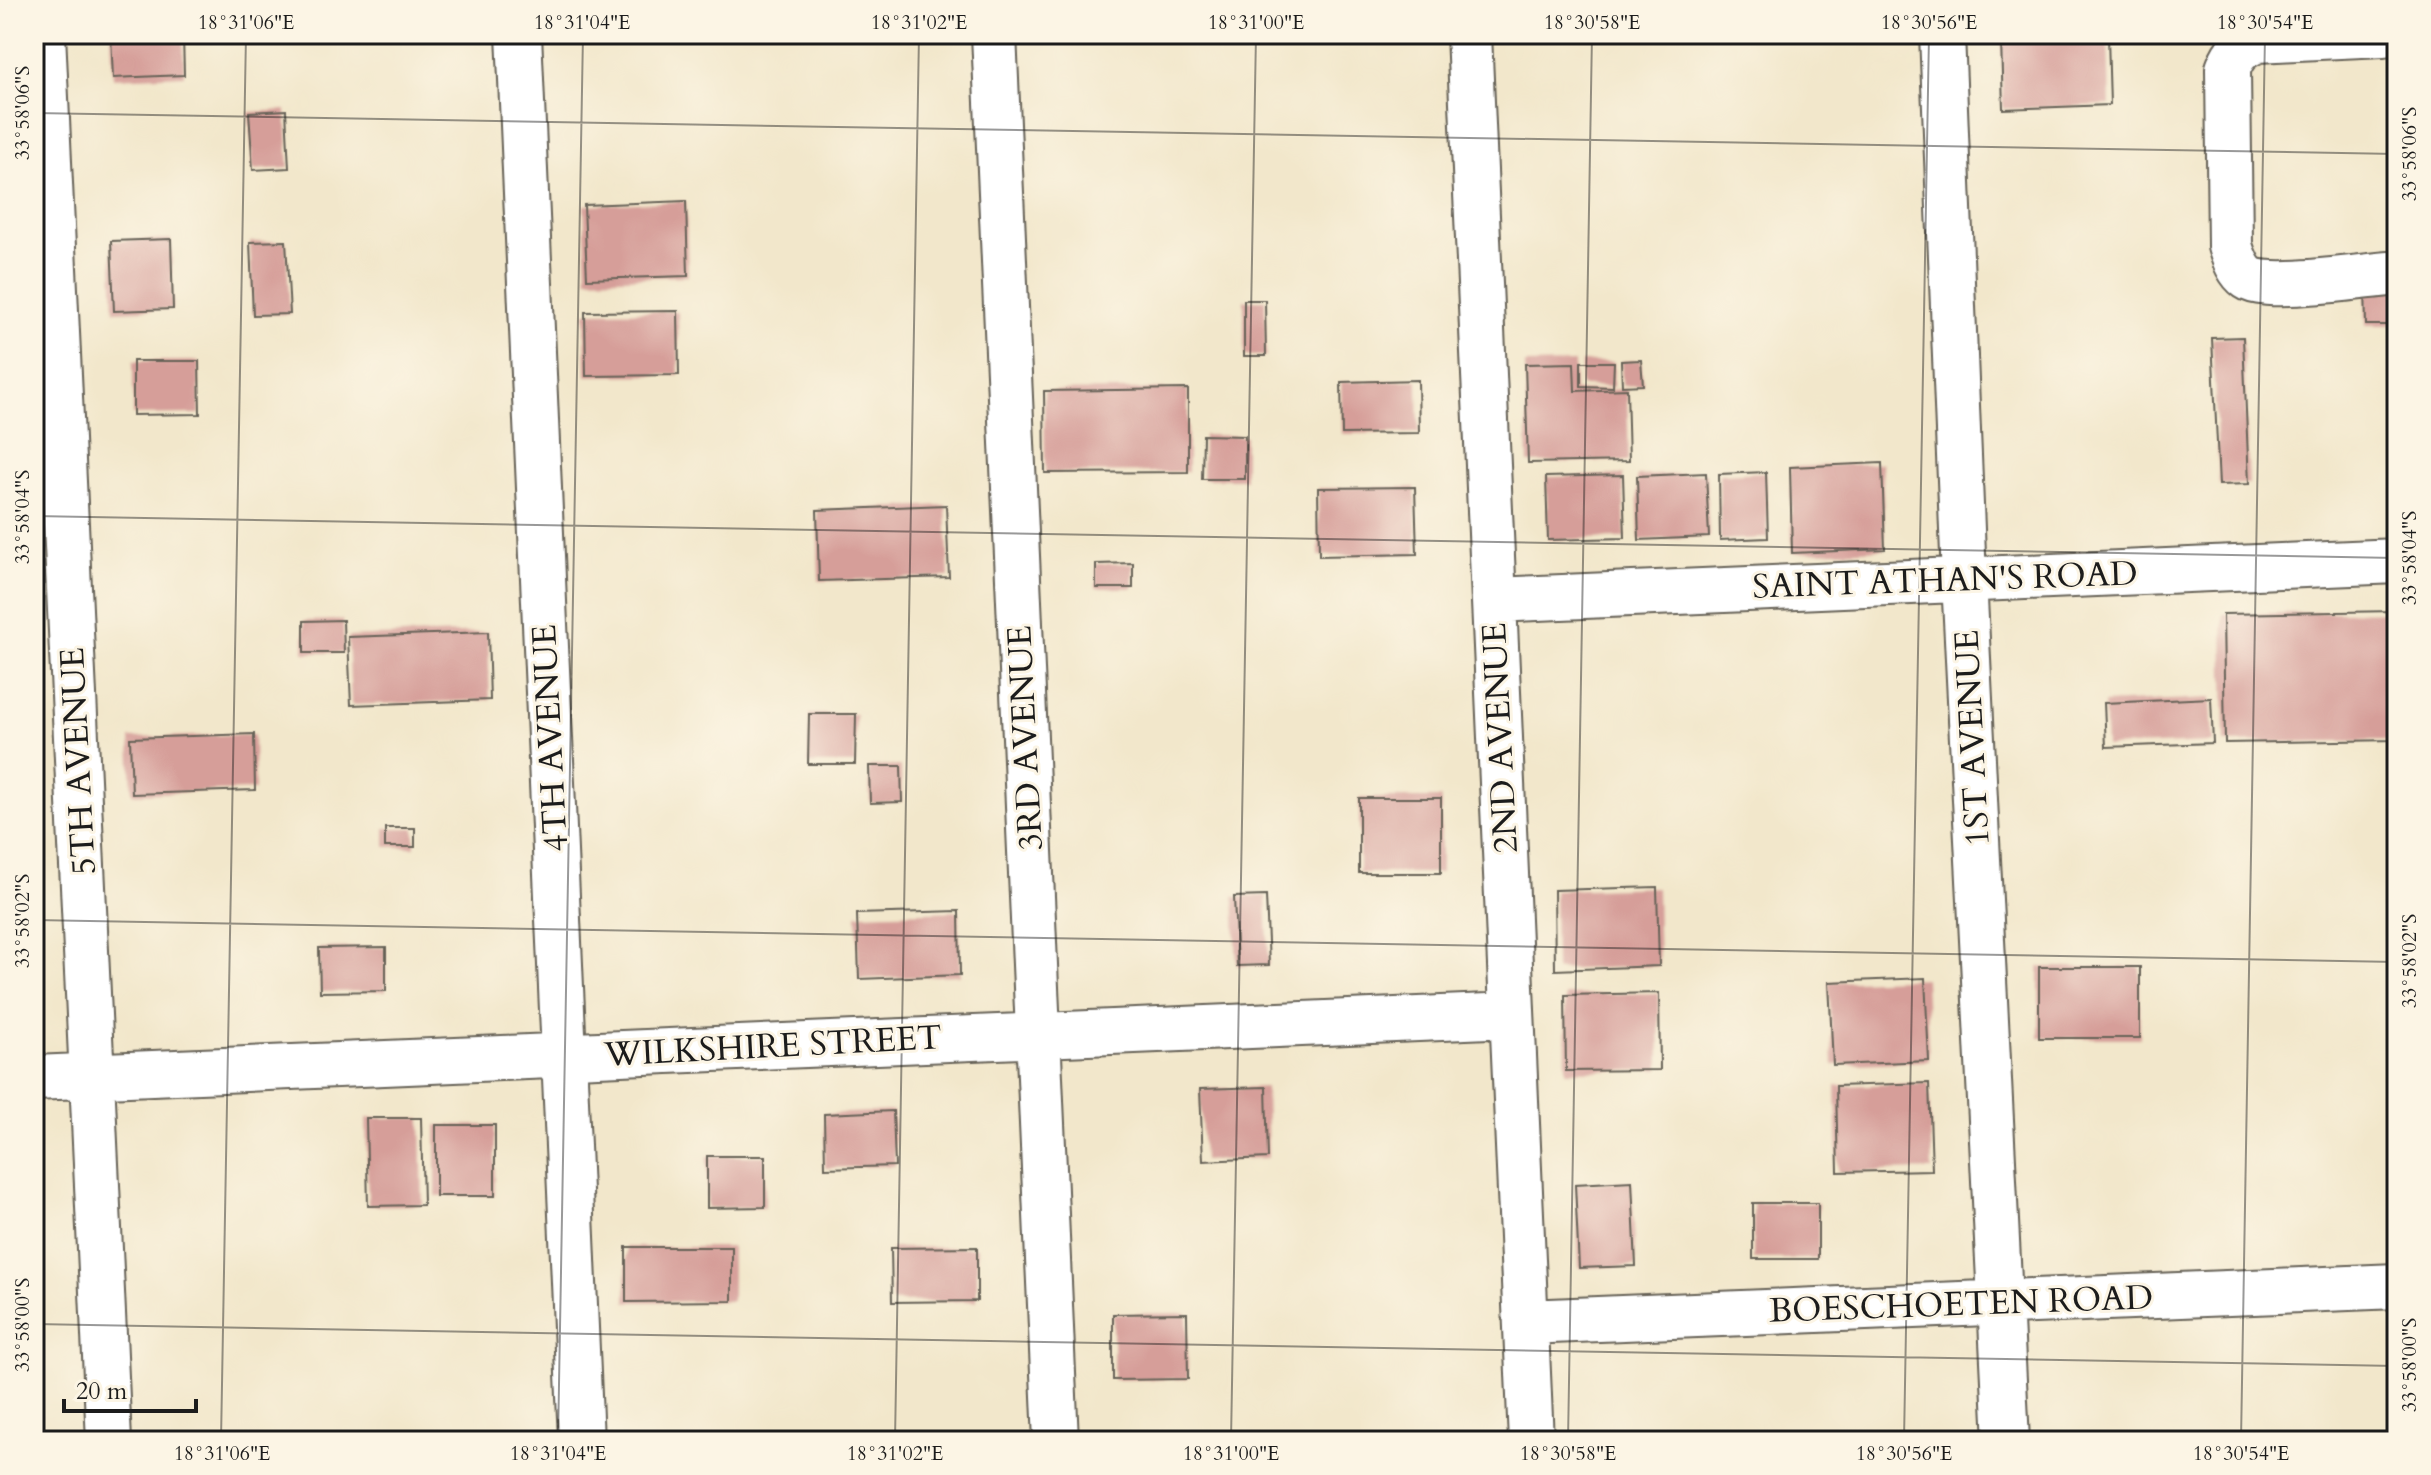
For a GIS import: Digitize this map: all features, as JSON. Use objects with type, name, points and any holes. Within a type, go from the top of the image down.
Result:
[{"type":"street","name":"5TH AVENUE","points":[[43,34],[109,1441]]},
{"type":"street","name":"4TH AVENUE","points":[[519,34],[581,1441]]},
{"type":"street","name":"3RD AVENUE","points":[[994,34],[1056,1441]]},
{"type":"street","name":"2ND AVENUE","points":[[1469,34],[1531,1441]]},
{"type":"street","name":"1ST AVENUE","points":[[1942,34],[1964,579],[2007,1441]]},
{"type":"street","points":[[2383,34],[2257,40],[2241,47],[2233,56],[2228,69],[2230,246],[2237,265],[2256,282],[2284,283],[2390,274]]},
{"type":"street","name":"SAINT ATHAN'S ROAD","points":[[1494,600],[2397,561]]},
{"type":"street","name":"WILKSHIRE STREET","points":[[34,1078],[1512,1015]]},
{"type":"street","name":"BOESCHOETEN ROAD","points":[[1526,1322],[2397,1286]]},
{"type":"building","points":[[111,34],[183,34],[184,75],[113,78]]},
{"type":"building","points":[[2108,36],[2110,105],[2003,109],[2001,39]]},
{"type":"building","points":[[286,110],[289,168],[253,170],[249,112]]},
{"type":"building","points":[[686,201],[688,276],[587,279],[584,205]]},
{"type":"building","points":[[171,239],[173,309],[114,311],[111,241]]},
{"type":"building","points":[[286,241],[290,314],[253,315],[250,242]]},
{"type":"building","points":[[2365,284],[2397,284],[2397,325],[2366,325]]},
{"type":"building","points":[[1244,300],[1265,300],[1266,356],[1244,356]]},
{"type":"building","points":[[678,311],[679,375],[586,376],[585,312]]},
{"type":"building","points":[[2243,337],[2249,484],[2219,485],[2212,338]]},
{"type":"building","points":[[1641,360],[1643,385],[1622,386],[1621,361]]},
{"type":"building","points":[[133,361],[199,361],[200,414],[133,415]]},
{"type":"building","points":[[1581,362],[1614,362],[1613,387],[1581,386]]},
{"type":"building","points":[[1574,363],[1575,391],[1627,389],[1629,461],[1528,463],[1525,364]]},
{"type":"building","points":[[1418,380],[1419,433],[1342,434],[1341,382]]},
{"type":"building","points":[[1188,389],[1188,472],[1045,473],[1044,391]]},
{"type":"building","points":[[1203,435],[1245,436],[1245,479],[1202,479]]},
{"type":"building","points":[[1882,463],[1885,549],[1792,553],[1790,467]]},
{"type":"building","points":[[1766,472],[1768,538],[1720,540],[1719,474]]},
{"type":"building","points":[[1706,473],[1709,537],[1639,540],[1637,476]]},
{"type":"building","points":[[1623,475],[1625,538],[1548,540],[1546,477]]},
{"type":"building","points":[[1415,487],[1417,554],[1319,556],[1318,488]]},
{"type":"building","points":[[946,505],[949,577],[819,581],[817,510]]},
{"type":"building","points":[[1133,563],[1133,588],[1096,588],[1096,564]]},
{"type":"building","points":[[2397,611],[2397,740],[2225,743],[2223,614]]},
{"type":"building","points":[[343,620],[344,653],[304,653],[304,621]]},
{"type":"building","points":[[488,632],[490,700],[351,705],[348,637]]},
{"type":"building","points":[[2211,698],[2213,743],[2106,747],[2104,703]]},
{"type":"building","points":[[809,714],[856,714],[855,764],[808,764]]},
{"type":"building","points":[[254,734],[255,790],[132,794],[130,738]]},
{"type":"building","points":[[869,766],[901,766],[902,802],[870,803]]},
{"type":"building","points":[[1359,798],[1441,798],[1441,873],[1359,873]]},
{"type":"building","points":[[385,828],[415,828],[415,847],[385,847]]},
{"type":"building","points":[[1657,887],[1659,966],[1555,970],[1554,890]]},
{"type":"building","points":[[1266,896],[1269,965],[1237,966],[1234,897]]},
{"type":"building","points":[[959,911],[960,975],[859,979],[857,914]]},
{"type":"building","points":[[386,947],[386,991],[320,992],[319,948]]},
{"type":"building","points":[[2039,967],[2140,967],[2140,1038],[2039,1038]]},
{"type":"building","points":[[1925,978],[1929,1061],[1833,1065],[1829,982]]},
{"type":"building","points":[[1659,993],[1660,1070],[1566,1071],[1565,995]]},
{"type":"building","points":[[1929,1083],[1932,1170],[1838,1172],[1836,1086]]},
{"type":"building","points":[[1266,1087],[1268,1158],[1203,1161],[1200,1089]]},
{"type":"building","points":[[893,1111],[895,1166],[825,1168],[824,1114]]},
{"type":"building","points":[[366,1118],[421,1118],[423,1205],[368,1206]]},
{"type":"building","points":[[436,1125],[495,1125],[495,1196],[436,1196]]},
{"type":"building","points":[[707,1156],[765,1156],[765,1207],[707,1208]]},
{"type":"building","points":[[1632,1181],[1636,1266],[1579,1268],[1575,1184]]},
{"type":"building","points":[[1753,1203],[1818,1203],[1818,1259],[1753,1259]]},
{"type":"building","points":[[626,1247],[732,1247],[732,1301],[626,1302]]},
{"type":"building","points":[[977,1247],[977,1301],[892,1302],[891,1248]]},
{"type":"building","points":[[1187,1313],[1188,1379],[1113,1380],[1113,1314]]}]
